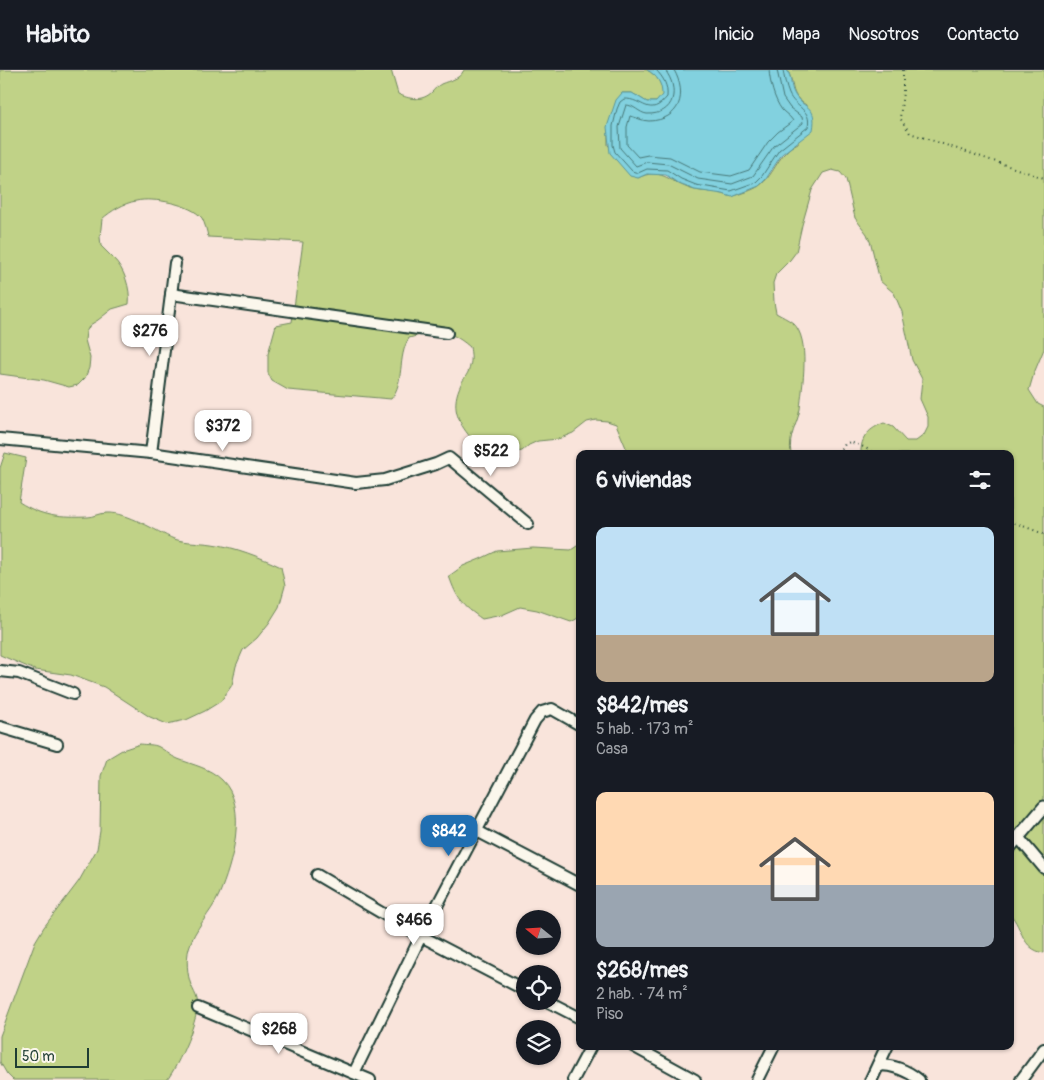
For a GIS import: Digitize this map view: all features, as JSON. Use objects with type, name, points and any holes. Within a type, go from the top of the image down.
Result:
[{"type":"street","points":[[151,453],[175,263]]},
{"type":"street","points":[[171,294],[447,333]]},
{"type":"street","points":[[0,439],[151,453],[356,484],[385,480],[449,458],[528,524]]},
{"type":"street","points":[[0,671],[18,673],[73,694]]},
{"type":"street","points":[[354,1073],[421,936],[535,720],[542,712],[552,709],[576,723]]},
{"type":"street","points":[[0,727],[57,744]]},
{"type":"street","points":[[1014,842],[1044,807]]},
{"type":"street","points":[[477,831],[576,883]]},
{"type":"street","points":[[1018,837],[1044,868]]},
{"type":"street","points":[[317,876],[421,936],[516,985]]},
{"type":"street","points":[[198,1008],[370,1080]]},
{"type":"street","points":[[561,1008],[576,1016]]},
{"type":"street","points":[[573,1080],[589,1050]]},
{"type":"street","points":[[640,1050],[695,1080]]},
{"type":"street","points":[[757,1080],[772,1050]]},
{"type":"street","points":[[871,1080],[885,1050]]},
{"type":"street","points":[[1021,1080],[1044,1050]]},
{"type":"street","points":[[878,1065],[888,1065],[908,1071],[919,1080]]},
{"type":"path","points":[[903,70],[900,118],[910,133],[1044,178]]},
{"type":"path","points":[[842,450],[845,444],[850,442],[867,450]]},
{"type":"path","points":[[1014,523],[1044,534]]},
{"type":"green space","points":[[0,70],[391,70],[398,94],[415,99],[428,95],[441,84],[457,78],[464,70],[647,70],[659,81],[663,95],[656,102],[647,102],[632,93],[622,93],[608,126],[608,145],[638,178],[658,174],[692,189],[732,196],[759,186],[769,176],[785,152],[798,143],[806,105],[794,93],[787,70],[1044,70],[1044,349],[1029,390],[1038,404],[1044,407],[1044,953],[1036,951],[1027,943],[1014,920],[1014,450],[861,450],[862,443],[867,434],[884,423],[893,427],[906,441],[916,441],[924,435],[928,427],[928,417],[920,399],[922,379],[912,360],[902,312],[894,293],[880,281],[871,244],[867,234],[855,218],[846,179],[840,172],[832,170],[823,173],[812,190],[796,252],[776,274],[773,283],[776,313],[793,323],[799,330],[804,351],[800,409],[792,436],[790,450],[627,450],[616,424],[596,420],[587,422],[573,433],[558,439],[538,441],[522,451],[501,455],[491,444],[471,438],[459,419],[456,399],[461,384],[468,373],[471,361],[470,347],[455,336],[441,332],[409,338],[403,353],[398,385],[391,399],[288,390],[272,381],[268,373],[268,354],[276,325],[292,322],[303,242],[208,237],[202,218],[197,213],[181,205],[152,200],[131,202],[109,213],[102,219],[101,246],[117,262],[123,273],[128,285],[129,304],[112,309],[90,325],[86,332],[85,340],[90,358],[85,378],[78,385],[69,387],[44,380],[0,374]]},
{"type":"green space","points":[[5,453],[26,458],[19,502],[36,511],[52,516],[69,517],[90,517],[104,513],[124,516],[174,539],[230,547],[281,567],[285,586],[279,607],[257,638],[243,650],[236,666],[232,685],[221,701],[186,720],[167,724],[150,717],[104,687],[71,675],[35,670],[0,655],[0,468]]},
{"type":"green space","points":[[576,547],[576,619],[571,622],[537,610],[520,607],[502,615],[482,619],[461,601],[449,576],[463,566],[497,551],[533,548],[571,550]]},
{"type":"green space","points":[[140,744],[157,746],[175,758],[212,772],[222,780],[230,791],[235,805],[236,836],[229,868],[219,895],[191,941],[188,952],[189,976],[197,999],[197,1007],[196,1017],[188,1041],[167,1080],[13,1080],[0,1062],[0,1036],[35,942],[79,881],[97,849],[100,831],[101,776],[107,759],[122,750]]},
{"type":"water","points":[[647,70],[787,70],[794,93],[813,115],[813,130],[782,154],[766,179],[759,186],[732,197],[695,190],[679,184],[666,175],[647,174],[638,178],[630,176],[610,153],[607,127],[616,100],[622,93],[632,93],[647,102],[656,102],[662,95],[659,81]]}]
